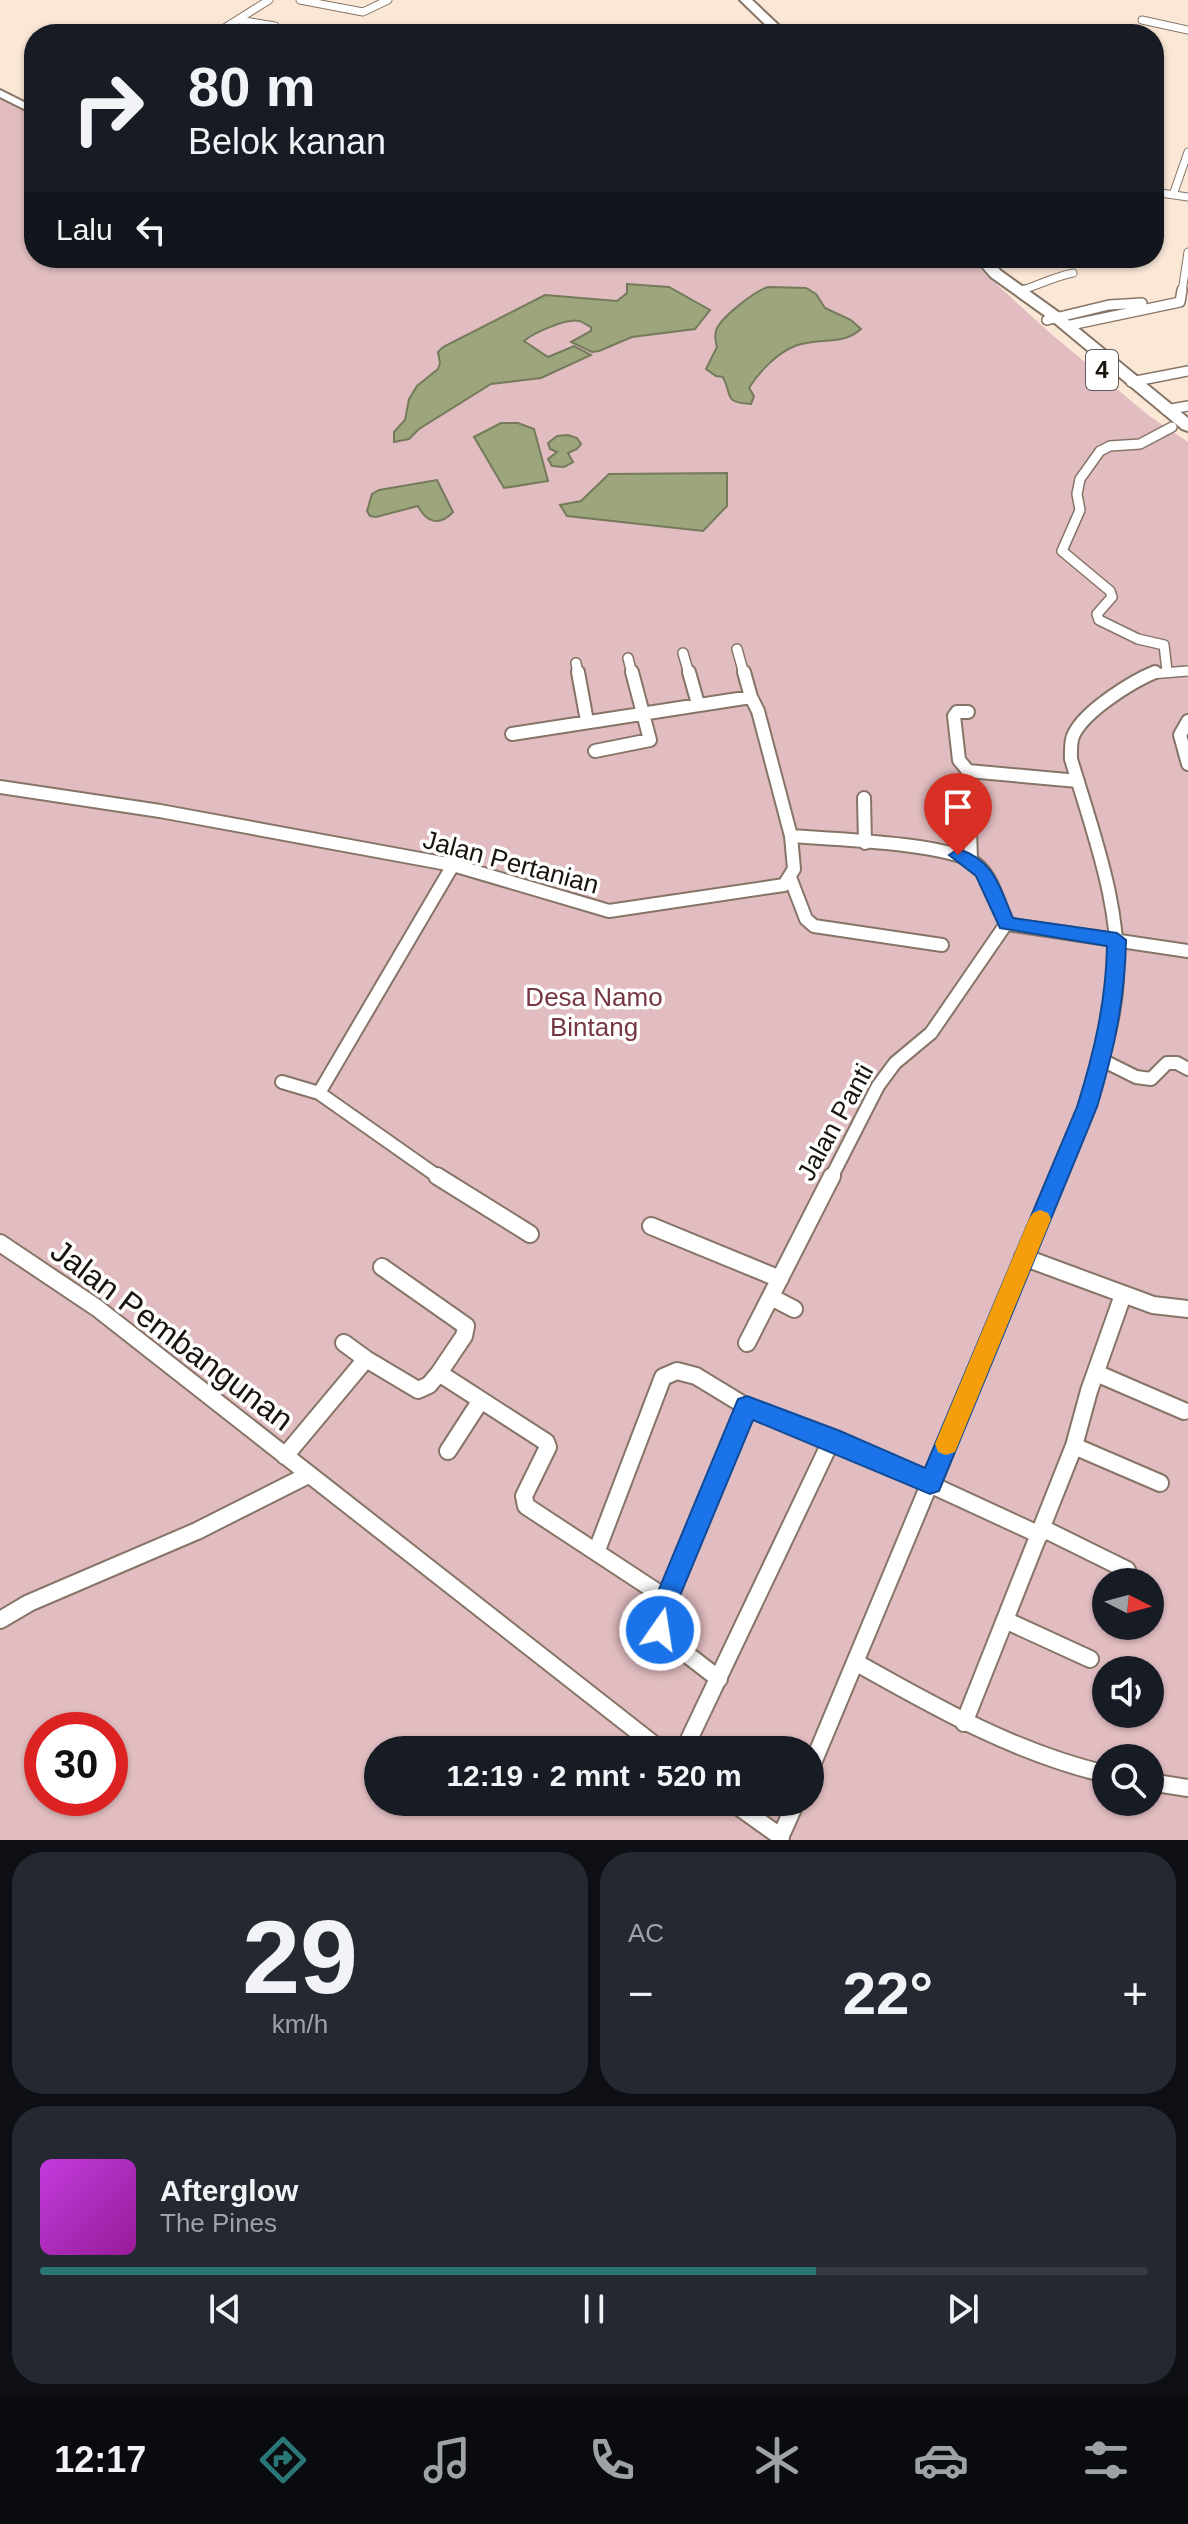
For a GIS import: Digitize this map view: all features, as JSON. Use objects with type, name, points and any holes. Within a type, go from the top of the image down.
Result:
[{"type":"highway","points":[[746,0],[771,24]]},
{"type":"highway","name":"4","points":[[993,268],[1184,428]]},
{"type":"highway","name":"4","points":[[1057,321],[1184,428]]},
{"type":"street","points":[[231,24],[269,0]]},
{"type":"street","points":[[300,0],[366,12],[388,0]]},
{"type":"street","points":[[238,20],[263,24]]},
{"type":"street","points":[[1142,20],[1160,24]]},
{"type":"street","points":[[1164,25],[1188,30]]},
{"type":"street","points":[[0,93],[24,106]]},
{"type":"street","points":[[1173,195],[1188,152]]},
{"type":"street","points":[[1164,194],[1188,197]]},
{"type":"street","points":[[1057,321],[1180,302],[1188,252]]},
{"type":"street","points":[[1022,293],[1041,285],[1046,279],[1073,273]]},
{"type":"street","points":[[1057,321],[1109,305],[1143,303]]},
{"type":"street","points":[[1131,382],[1188,371]]},
{"type":"street","points":[[1166,410],[1188,406]]},
{"type":"street","points":[[1167,671],[1164,645],[1138,639],[1099,620],[1097,614],[1110,601],[1110,591],[1062,551],[1080,510],[1077,494],[1080,479],[1100,451],[1110,446],[1140,444],[1184,428]]},
{"type":"street","points":[[737,649],[758,711],[791,836],[795,872],[791,880],[806,919],[814,926],[942,945]]},
{"type":"street","points":[[683,653],[698,704]]},
{"type":"street","points":[[595,751],[649,742],[628,658]]},
{"type":"street","points":[[576,663],[587,721]]},
{"type":"street","points":[[824,1738],[1023,1257],[1066,1162],[1102,1060],[1115,992],[1117,940],[1103,860],[1071,759],[1070,745],[1074,733],[1090,715],[1147,676],[1167,671],[1188,671]]},
{"type":"street","points":[[512,734],[751,697]]},
{"type":"street","points":[[968,712],[954,715],[959,760],[968,771],[971,860]]},
{"type":"street","points":[[1188,721],[1179,737],[1188,764]]},
{"type":"street","points":[[968,771],[1078,781]]},
{"type":"street","name":"Jalan Pertanian","points":[[0,787],[160,811],[453,865],[609,911],[767,890],[791,880]]},
{"type":"street","points":[[864,798],[865,843]]},
{"type":"street","points":[[791,836],[958,855],[971,860],[984,872],[1006,924],[1188,951]]},
{"type":"street","points":[[319,1093],[453,865]]},
{"type":"street","name":"Jalan Panti","points":[[747,1343],[878,1086],[895,1063],[931,1033],[1006,924]]},
{"type":"street","points":[[1102,1060],[1136,1077],[1151,1079],[1167,1063],[1177,1063],[1188,1069]]},
{"type":"street","points":[[282,1082],[319,1093],[451,1186],[530,1234]]},
{"type":"street","points":[[651,1226],[780,1279]]},
{"type":"street","name":"Jalan Pembangunan","points":[[0,1243],[97,1308],[643,1736]]},
{"type":"street","points":[[1023,1257],[1123,1295],[1162,1307],[1188,1309]]},
{"type":"street","points":[[344,1343],[418,1390],[425,1389],[439,1373],[464,1336],[466,1326],[382,1267]]},
{"type":"street","points":[[964,1723],[1074,1446],[1123,1295]]},
{"type":"street","points":[[771,1297],[794,1309]]},
{"type":"street","points":[[285,1456],[366,1359]]},
{"type":"street","points":[[597,1550],[666,1374],[677,1371],[696,1376],[747,1407],[832,1439],[1122,1568]]},
{"type":"street","points":[[439,1373],[547,1444],[524,1496],[524,1505],[666,1598]]},
{"type":"street","points":[[1096,1373],[1184,1411]]},
{"type":"street","points":[[448,1451],[481,1400]]},
{"type":"street","points":[[719,1679],[662,1635],[659,1618],[747,1407]]},
{"type":"street","points":[[691,1736],[832,1439]]},
{"type":"street","points":[[1074,1446],[1160,1483]]},
{"type":"street","points":[[0,1620],[29,1603],[197,1531],[308,1475]]},
{"type":"street","points":[[1007,1621],[1090,1659]]},
{"type":"street","points":[[857,1663],[964,1723],[1067,1764],[1092,1770]]},
{"type":"street","points":[[1164,1784],[1188,1788]]},
{"type":"street","points":[[750,1816],[780,1839],[790,1816]]},
{"type":"green space","name":"Desa Namo Bintang","points":[[0,97],[24,108],[24,268],[979,268],[1050,333],[1148,415],[1188,442],[1188,1840],[0,1840]]},
{"type":"shaded area","points":[[627,284],[669,287],[710,310],[695,329],[632,337],[592,352],[571,342],[591,331],[591,327],[574,321],[550,327],[524,341],[548,357],[574,346],[591,355],[541,378],[491,384],[419,429],[409,439],[394,442],[394,432],[405,420],[409,399],[417,386],[438,369],[438,352],[443,347],[545,295],[617,301],[627,293]]},
{"type":"shaded area","points":[[768,287],[806,288],[816,294],[825,308],[851,320],[861,329],[846,338],[803,343],[788,349],[753,382],[749,388],[754,396],[751,404],[736,402],[730,397],[723,377],[706,369],[717,347],[716,330],[740,304]]},
{"type":"shaded area","points":[[501,423],[518,423],[534,429],[548,481],[504,488],[474,437]]},
{"type":"shaded area","points":[[557,436],[577,438],[581,444],[568,453],[573,462],[564,467],[552,466],[548,459],[557,452],[550,449],[548,443]]},
{"type":"shaded area","points":[[727,473],[727,506],[703,531],[567,516],[560,505],[581,501],[609,474]]},
{"type":"shaded area","points":[[437,480],[453,512],[443,520],[429,519],[418,506],[376,517],[370,516],[367,511],[372,494],[379,490]]},
{"type":"slow traffic","points":[[946,1444],[1040,1219]]},
{"type":"route","points":[[660,1630],[659,1618],[666,1598],[747,1407],[832,1439],[930,1483],[1023,1257],[1066,1162],[1102,1060],[1115,992],[1117,940],[1006,924],[984,872],[971,860],[958,855]]}]
